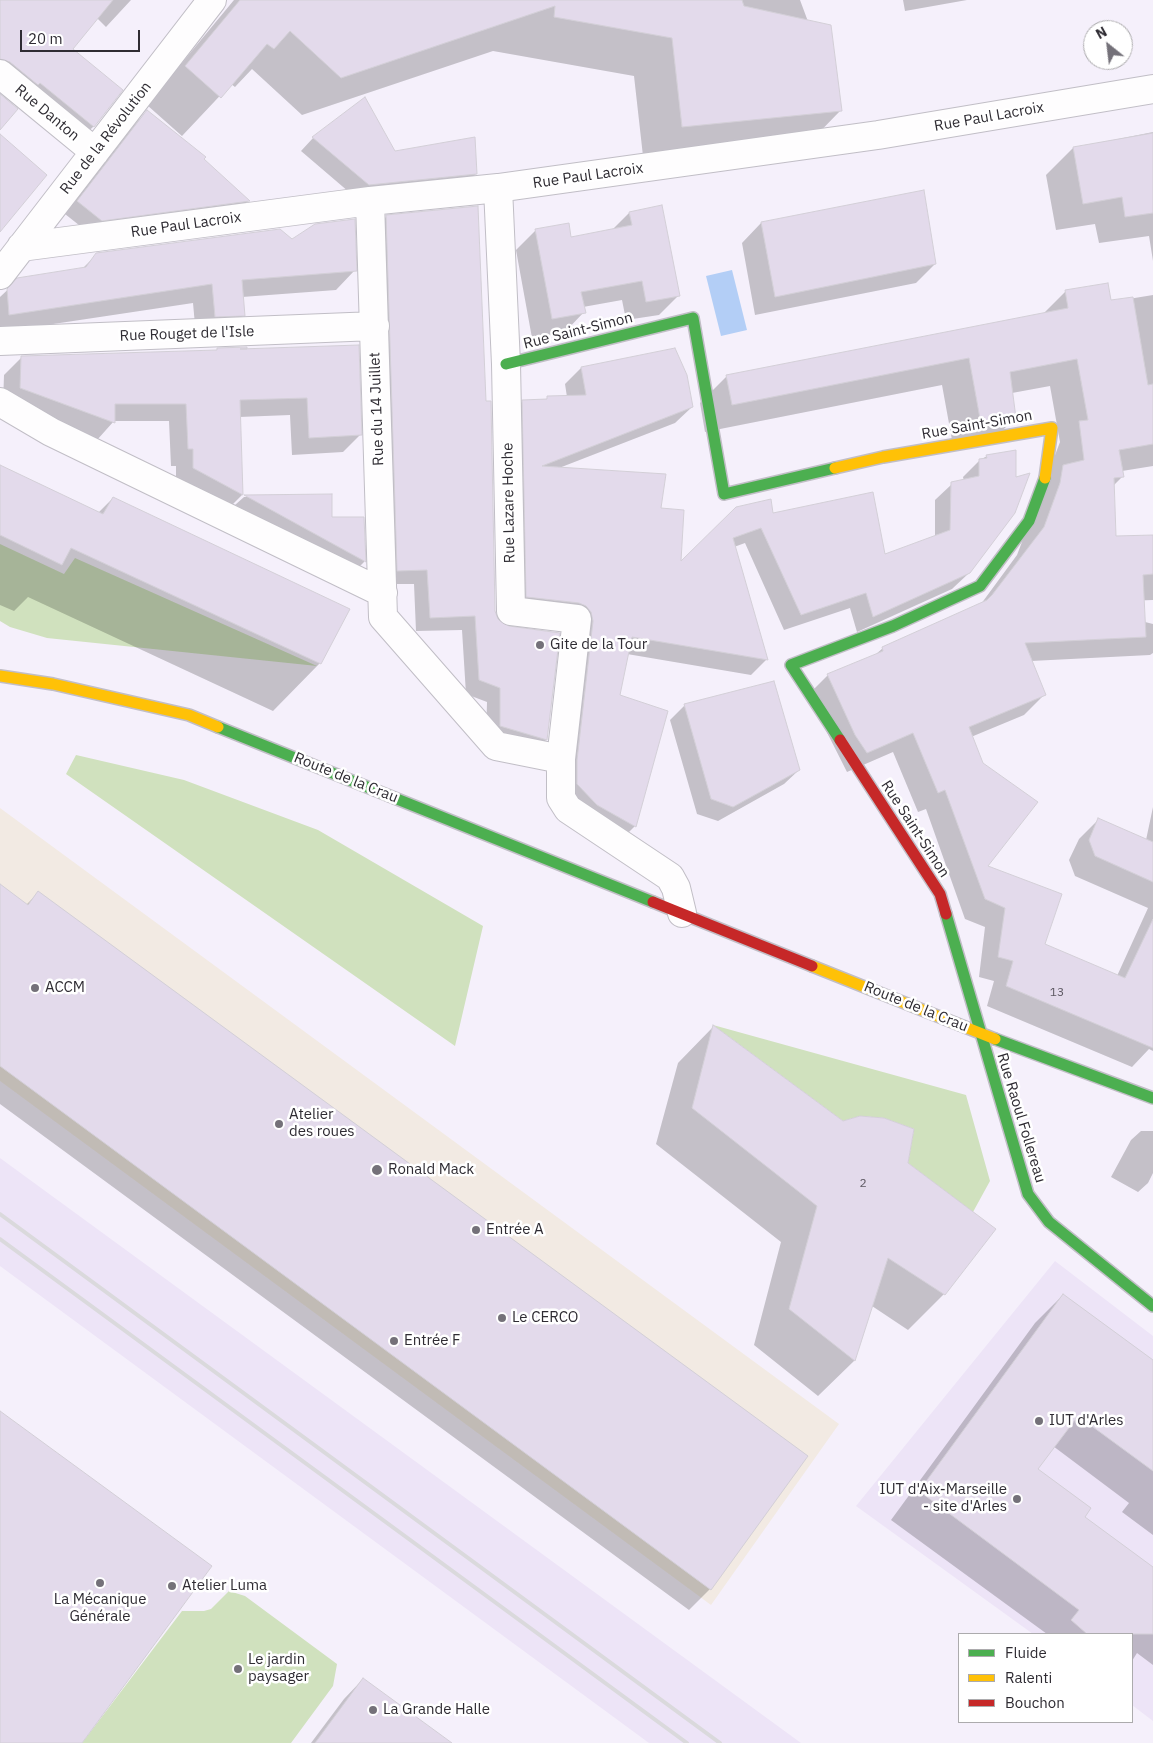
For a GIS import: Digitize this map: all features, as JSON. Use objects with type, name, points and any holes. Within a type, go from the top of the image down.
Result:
[{"type":"street","name":"Rue de la Révolution","points":[[0,275],[212,0]]},
{"type":"street","name":"Rue Danton","points":[[0,74],[95,152]]},
{"type":"street","name":"Rue Paul Lacroix","points":[[21,247],[370,201],[498,188],[878,136],[1153,90]]},
{"type":"street","name":"Rue Lazare Hoche","points":[[498,188],[506,364],[511,611],[578,619],[561,759]]},
{"type":"street","name":"Rue du 14 Juillet","points":[[370,201],[383,605]]},
{"type":"street","name":"Rue Saint-Simon","points":[[506,364],[693,318],[724,494],[883,457],[1052,428],[1045,478],[1029,521],[980,586],[894,626],[791,665],[940,894],[980,1033]]},
{"type":"street","name":"Rue Rouget de l'Isle","points":[[0,341],[375,326]]},
{"type":"street","points":[[0,402],[50,432],[383,605],[496,746],[561,759],[561,798],[568,809],[670,877],[676,888],[682,913]]},
{"type":"street","name":"Route de la Crau","points":[[0,676],[53,684],[189,715],[980,1033],[1153,1098]]},
{"type":"street","name":"Rue Raoul Follereau","points":[[980,1033],[1028,1194],[1049,1222],[1153,1306]]},
{"type":"shaded area","points":[[0,808],[839,1424],[711,1605],[0,1081]]},
{"type":"shaded area","points":[[0,1158],[801,1743],[649,1743],[0,1266]]},
{"type":"shaded area","name":"IUT d'Arles","points":[[1055,1261],[1153,1336],[1153,1721],[1133,1706],[1133,1633],[1032,1633],[856,1506]]},
{"type":"green space","points":[[0,544],[64,574],[75,558],[317,666],[47,638],[10,627],[0,621]]},
{"type":"green space","points":[[76,755],[184,780],[318,830],[483,926],[455,1046],[66,774]]},
{"type":"green space","points":[[713,1025],[966,1095],[990,1181],[973,1212],[908,1163],[914,1129],[884,1118],[860,1116],[843,1121]]},
{"type":"green space","name":"Le jardin paysager","points":[[229,1591],[245,1596],[337,1664],[333,1686],[291,1743],[82,1743],[182,1611],[204,1611],[211,1609]]},
{"type":"water","points":[[732,270],[747,330],[721,336],[706,276]]},
{"type":"building","points":[[0,0],[113,0],[73,49],[123,90],[94,127],[40,83],[38,85],[10,62],[0,59]]},
{"type":"building","points":[[240,0],[742,0],[744,6],[831,25],[842,111],[682,127],[672,38],[554,17],[555,6],[341,78],[290,31],[274,49],[267,44],[221,98],[185,66]]},
{"type":"building","points":[[0,94],[18,109],[0,130]]},
{"type":"building","points":[[365,97],[395,151],[475,137],[477,174],[369,185],[312,137]]},
{"type":"building","points":[[147,110],[206,157],[204,159],[250,201],[102,221],[77,201]]},
{"type":"building","points":[[1153,133],[1153,213],[1125,217],[1122,197],[1083,204],[1073,147]]},
{"type":"building","points":[[0,134],[47,175],[0,232]]},
{"type":"building","points":[[924,190],[936,264],[775,297],[761,222]]},
{"type":"building","points":[[662,205],[680,296],[646,302],[642,281],[581,292],[586,313],[552,319],[535,229],[569,223],[571,237],[632,225],[629,212]]},
{"type":"building","points":[[478,206],[486,401],[491,401],[495,611],[498,619],[509,626],[560,633],[547,740],[500,726],[500,688],[479,680],[475,616],[430,618],[427,570],[397,571],[386,215]]},
{"type":"building","points":[[355,219],[357,271],[242,280],[245,316],[215,317],[212,284],[9,315],[7,289],[17,278],[86,267],[96,253],[280,229],[292,239],[315,224]]},
{"type":"building","points":[[1108,283],[1111,300],[1133,297],[1148,385],[1153,384],[1153,444],[1119,450],[1124,477],[1114,478],[1116,536],[1153,535],[1153,574],[1143,575],[1146,637],[1025,643],[1046,695],[969,727],[983,763],[1038,802],[988,866],[1062,894],[1045,944],[1125,978],[1153,919],[1153,1048],[1006,986],[1013,961],[998,957],[1005,908],[985,899],[945,790],[938,793],[913,733],[867,753],[855,735],[827,674],[883,651],[882,647],[987,600],[992,595],[1044,527],[1060,483],[1063,465],[1084,460],[1079,421],[1088,420],[1077,359],[1010,372],[1016,418],[981,424],[969,358],[732,405],[726,375],[1068,308],[1065,290]]},
{"type":"building","points":[[359,345],[362,435],[309,438],[307,398],[240,400],[243,495],[193,468],[193,449],[188,449],[186,404],[115,404],[115,423],[20,388],[21,356],[217,350],[217,348],[247,347],[247,349]]},
{"type":"building","points":[[675,348],[687,375],[693,407],[542,466],[666,474],[661,508],[684,510],[681,561],[736,507],[771,499],[773,513],[873,492],[885,554],[950,530],[951,482],[979,476],[979,459],[987,458],[986,455],[1016,450],[1016,477],[1030,473],[1015,513],[970,573],[873,617],[866,593],[801,615],[761,528],[733,538],[768,660],[632,637],[620,695],[668,711],[636,827],[597,805],[577,784],[577,760],[593,621],[591,612],[586,606],[579,603],[526,597],[522,400],[547,399],[547,396],[586,395],[581,367]]},
{"type":"building","points":[[0,465],[103,514],[113,497],[350,609],[321,664],[71,548],[62,565],[0,535]]},
{"type":"building","points":[[332,494],[332,517],[364,517],[366,562],[244,495]]},
{"type":"building","points":[[774,681],[800,770],[733,807],[711,799],[684,704]]},
{"type":"building","points":[[1098,818],[1153,842],[1153,882],[1095,856],[1089,840]]},
{"type":"building","points":[[0,884],[28,905],[38,891],[808,1456],[711,1590],[0,1066]]},
{"type":"building","points":[[713,1025],[843,1121],[860,1116],[884,1118],[914,1129],[908,1163],[996,1229],[945,1295],[888,1258],[855,1361],[789,1309],[817,1206],[692,1108]]},
{"type":"building","name":"IUT d'Aix-Marseille - site d'Arles","points":[[1063,1294],[1153,1360],[1153,1471],[1078,1416],[1038,1469],[1091,1508],[1085,1517],[1153,1567],[1153,1634],[1086,1633],[1071,1620],[1079,1610],[919,1491]]},
{"type":"building","name":"La Mécanique Générale","points":[[0,1411],[212,1566],[82,1743],[0,1743]]},
{"type":"building","name":"La Grande Halle","points":[[363,1678],[452,1743],[315,1743]]},
{"type":"railway","points":[[0,1214],[720,1743]]},
{"type":"railway","points":[[0,1239],[687,1743]]},
{"type":"traffic: fast","points":[[506,364],[693,318],[724,494],[835,468]]},
{"type":"traffic: fast","points":[[840,740],[791,665],[893,626],[980,586],[1029,521],[1045,478]]},
{"type":"traffic: fast","points":[[218,727],[653,902]]},
{"type":"traffic: fast","points":[[946,914],[1028,1194],[1049,1222],[1153,1306]]},
{"type":"traffic: fast","points":[[995,1039],[1153,1098]]},
{"type":"traffic: slow","points":[[835,468],[883,457],[1052,428],[1045,478]]},
{"type":"traffic: slow","points":[[0,676],[53,684],[189,715],[218,727]]},
{"type":"traffic: slow","points":[[812,966],[995,1039]]},
{"type":"traffic: jam","points":[[840,740],[940,894],[946,914]]},
{"type":"traffic: jam","points":[[653,902],[812,966]]},
{"type":"place","name":"Gite de la Tour","points":[[540,645]]},
{"type":"place","name":"ACCM","points":[[35,988]]},
{"type":"place","name":"Atelier des roues","points":[[279,1124]]},
{"type":"place","name":"Ronald Mack","points":[[377,1170]]},
{"type":"place","name":"Entrée A","points":[[476,1230]]},
{"type":"place","name":"Le CERCO","points":[[502,1318]]},
{"type":"place","name":"Entrée F","points":[[394,1341]]},
{"type":"place","name":"IUT d'Arles","points":[[1039,1421]]},
{"type":"place","name":"IUT d'Aix-Marseille - site d'Arles","points":[[1017,1499]]},
{"type":"place","name":"La Mécanique Générale","points":[[100,1583]]},
{"type":"place","name":"Atelier Luma","points":[[172,1586]]},
{"type":"place","name":"Le jardin paysager","points":[[238,1669]]},
{"type":"place","name":"La Grande Halle","points":[[373,1710]]}]
